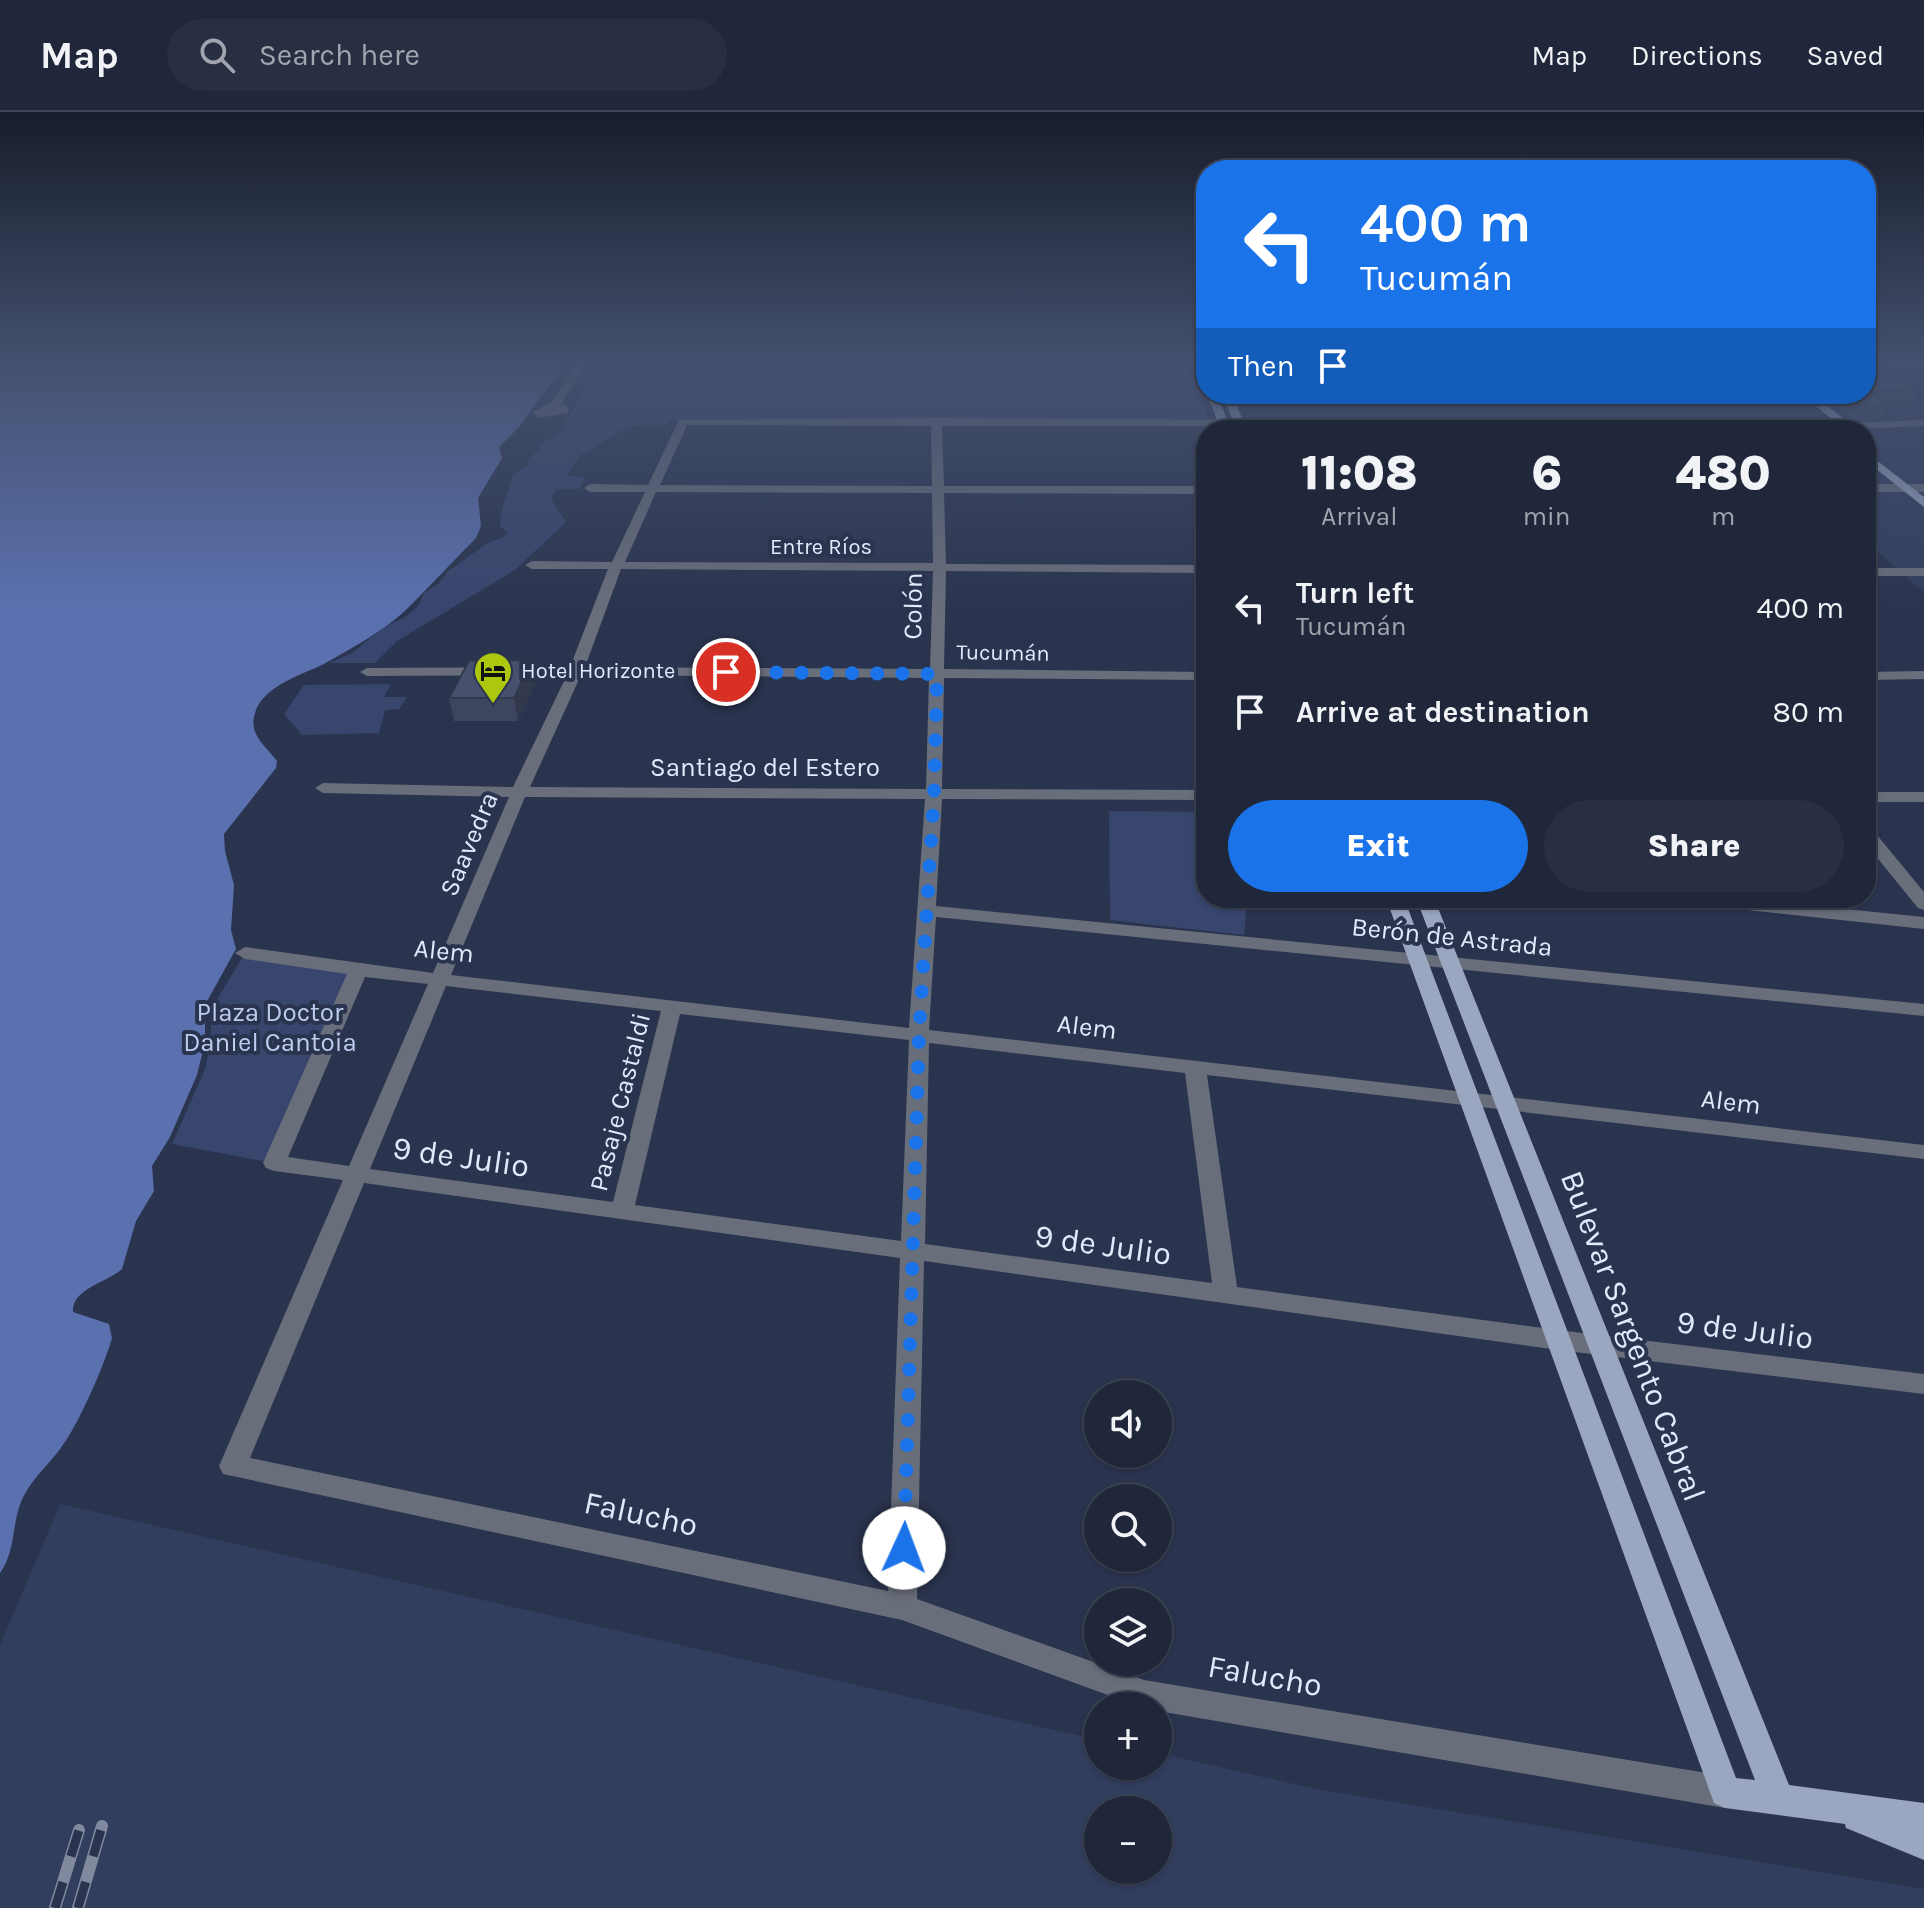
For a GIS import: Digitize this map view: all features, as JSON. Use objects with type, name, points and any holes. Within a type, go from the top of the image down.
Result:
[{"type":"main road","points":[[1876,449],[1924,488]]},
{"type":"main road","points":[[1876,463],[1924,503]]},
{"type":"main road","points":[[1399,908],[1725,1792]]},
{"type":"main road","name":"Bulevar Sargento Cabral","points":[[1429,908],[1778,1799]]},
{"type":"main road","name":"Falucho","points":[[1725,1792],[1924,1819]]},
{"type":"main road","name":"Falucho","points":[[1828,1805],[1924,1844]]},
{"type":"street","name":"Saavedra","points":[[233,1466],[519,792],[576,671],[616,566],[673,444]]},
{"type":"street","name":"Colón","points":[[902,1607],[919,1035],[934,794],[940,568],[937,444]]},
{"type":"street","points":[[590,488],[1196,490]]},
{"type":"street","points":[[1876,488],[1924,488]]},
{"type":"street","name":"Entre Ríos","points":[[532,565],[1196,569]]},
{"type":"street","points":[[1876,572],[1924,572]]},
{"type":"street","name":"Tucumán","points":[[367,672],[1196,676]]},
{"type":"street","points":[[1876,676],[1924,675]]},
{"type":"street","name":"Santiago del Estero","points":[[323,788],[519,792],[1196,795]]},
{"type":"street","points":[[1876,797],[1924,797]]},
{"type":"street","points":[[1876,845],[1924,904]]},
{"type":"street","points":[[1779,908],[1924,923]]},
{"type":"street","name":"Berón de Astrada","points":[[927,911],[1924,1010]]},
{"type":"street","name":"Alem","points":[[245,953],[358,970],[1924,1152]]},
{"type":"street","name":"9 de Julio","points":[[358,970],[274,1163],[1558,1340],[1924,1384]]},
{"type":"street","name":"Pasaje Castaldi","points":[[622,1211],[672,1006]]},
{"type":"street","points":[[1195,1068],[1226,1294]]},
{"type":"street","name":"Falucho","points":[[233,1466],[902,1607],[1144,1694],[1725,1792]]},
{"type":"shaded area","points":[[0,444],[502,444],[499,447],[502,458],[478,498],[481,526],[476,538],[392,621],[335,658],[284,682],[259,704],[253,721],[254,728],[259,740],[277,761],[276,768],[224,834],[234,885],[231,930],[236,949],[205,1005],[205,1042],[197,1075],[170,1137],[152,1166],[154,1191],[136,1221],[122,1269],[84,1292],[74,1304],[73,1312],[109,1324],[112,1338],[97,1379],[74,1426],[21,1502],[9,1553],[0,1573]]},
{"type":"shaded area","points":[[1876,444],[1924,444],[1924,593],[1876,550]]},
{"type":"shaded area","points":[[60,1504],[1084,1737],[1084,1780],[1172,1780],[1172,1756],[1316,1789],[1924,1889],[1924,1908],[0,1908],[0,1645]]},
{"type":"green space","points":[[600,444],[580,456],[566,476],[585,477],[579,489],[556,489],[551,499],[566,522],[515,570],[397,641],[375,663],[329,663],[352,653],[384,627],[405,617],[419,605],[423,594],[439,583],[447,572],[486,544],[505,536],[507,532],[500,526],[500,519],[513,475],[528,465],[527,460],[539,450],[539,445]]},
{"type":"green space","points":[[391,684],[384,697],[407,697],[399,709],[385,710],[379,733],[302,735],[284,714],[304,685]]},
{"type":"green space","points":[[1109,811],[1196,812],[1196,908],[1246,908],[1244,935],[1110,920]]},
{"type":"green space","name":"Plaza Doctor Daniel Cantoia","points":[[245,953],[358,970],[274,1163],[172,1144],[205,1069],[210,1047],[212,1008]]},
{"type":"building","points":[[532,660],[514,698],[449,698],[469,661]]},
{"type":"railway","points":[[78,1908],[102,1826]]},
{"type":"railway","points":[[55,1908],[79,1830]]},
{"type":"place","name":"Hotel Horizonte","points":[[493,705]]},
{"type":"route","points":[[726,672],[937,674],[934,794],[919,1035],[904,1548]]}]
